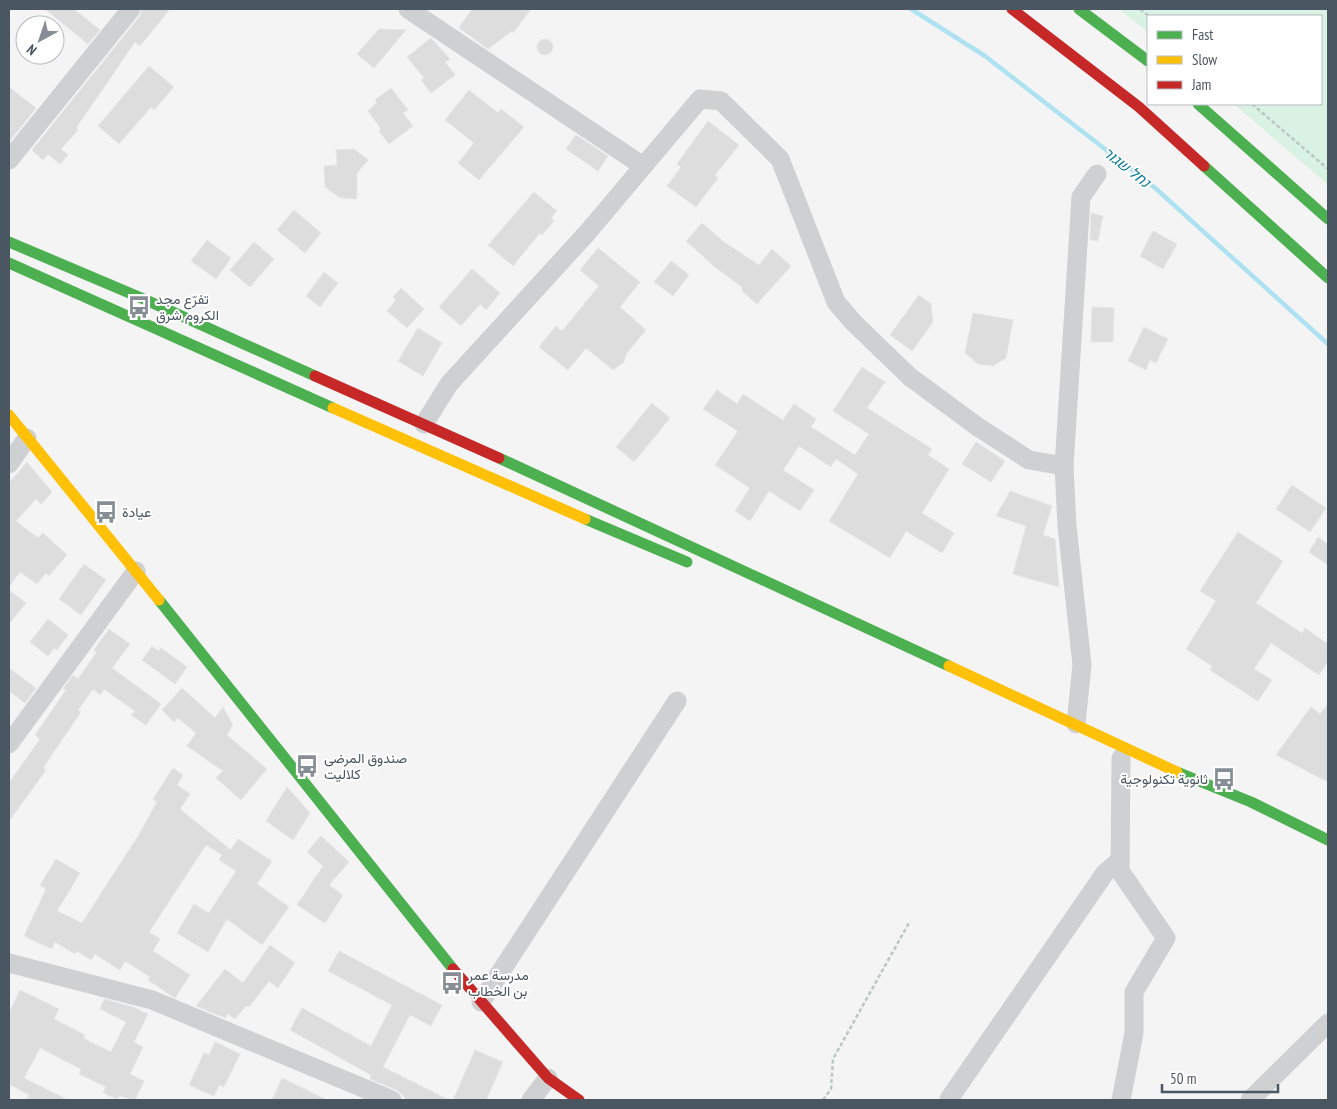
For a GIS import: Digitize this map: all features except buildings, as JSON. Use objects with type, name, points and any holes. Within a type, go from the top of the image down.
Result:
[{"type":"main road","points":[[1012,9],[1138,107],[1328,278]]},
{"type":"main road","points":[[1079,9],[1147,60]]},
{"type":"main road","points":[[1199,105],[1328,219]]},
{"type":"main road","points":[[9,242],[155,304],[645,524],[1178,773],[1251,802],[1328,840]]},
{"type":"main road","points":[[9,263],[49,279],[472,470],[702,568]]},
{"type":"main road","points":[[9,415],[136,570],[482,1002],[548,1078],[579,1100]]},
{"type":"main road","points":[[764,594],[961,681],[1121,758],[1265,822]]},
{"type":"street","points":[[9,160],[131,9]]},
{"type":"street","points":[[408,9],[643,166]]},
{"type":"street","points":[[424,424],[449,384],[587,232],[700,99],[721,101],[780,159],[836,302],[853,322],[910,377],[978,427],[1029,460],[1064,466]]},
{"type":"street","points":[[1076,724],[1082,665],[1067,526],[1064,466],[1081,196],[1096,174]]},
{"type":"street","points":[[9,464],[27,438]]},
{"type":"street","points":[[9,744],[136,570]]},
{"type":"street","points":[[482,1002],[677,701]]},
{"type":"street","points":[[1121,758],[1120,871],[1166,938],[1134,992],[1134,1033],[1122,1100]]},
{"type":"street","points":[[949,1099],[1105,873],[1120,860]]},
{"type":"street","points":[[9,963],[152,1000],[392,1100]]},
{"type":"street","points":[[1250,1100],[1328,1023]]},
{"type":"street","points":[[531,1100],[548,1078]]},
{"type":"path","points":[[1253,105],[1328,169]]},
{"type":"path","points":[[823,1100],[831,1089],[833,1059],[910,922]]},
{"type":"green space","points":[[1119,9],[1328,9],[1328,185],[1235,105],[1322,105],[1322,15],[1147,15],[1147,31]]},
{"type":"waterway","name":"נחל שגור","points":[[911,9],[985,56],[1154,187],[1328,344]]},
{"type":"traffic: fast","points":[[1079,9],[1147,60]]},
{"type":"traffic: fast","points":[[1199,105],[1328,219]]},
{"type":"traffic: fast","points":[[1204,166],[1328,278]]},
{"type":"traffic: fast","points":[[9,242],[146,300],[315,376]]},
{"type":"traffic: fast","points":[[9,263],[333,408]]},
{"type":"traffic: fast","points":[[499,458],[949,666]]},
{"type":"traffic: fast","points":[[585,519],[687,562]]},
{"type":"traffic: fast","points":[[159,600],[453,969]]},
{"type":"traffic: fast","points":[[1177,772],[1251,802],[1328,840]]},
{"type":"traffic: slow","points":[[333,408],[585,519]]},
{"type":"traffic: slow","points":[[9,415],[159,600]]},
{"type":"traffic: slow","points":[[949,666],[1177,772]]},
{"type":"traffic: jam","points":[[1012,9],[1139,107],[1204,166]]},
{"type":"traffic: jam","points":[[315,376],[499,458]]},
{"type":"traffic: jam","points":[[453,969],[548,1078],[579,1100]]},
{"type":"place","name":"تفرّع مجد الكروم شرق","points":[[139,307]]},
{"type":"place","name":"عيادة","points":[[106,512]]},
{"type":"place","name":"صندوق المرضى كلاليت","points":[[307,766]]},
{"type":"place","name":"ثانوية تكنولوجية","points":[[1224,779]]},
{"type":"place","name":"مدرسة عمر بن الخطاب","points":[[452,983]]}]
